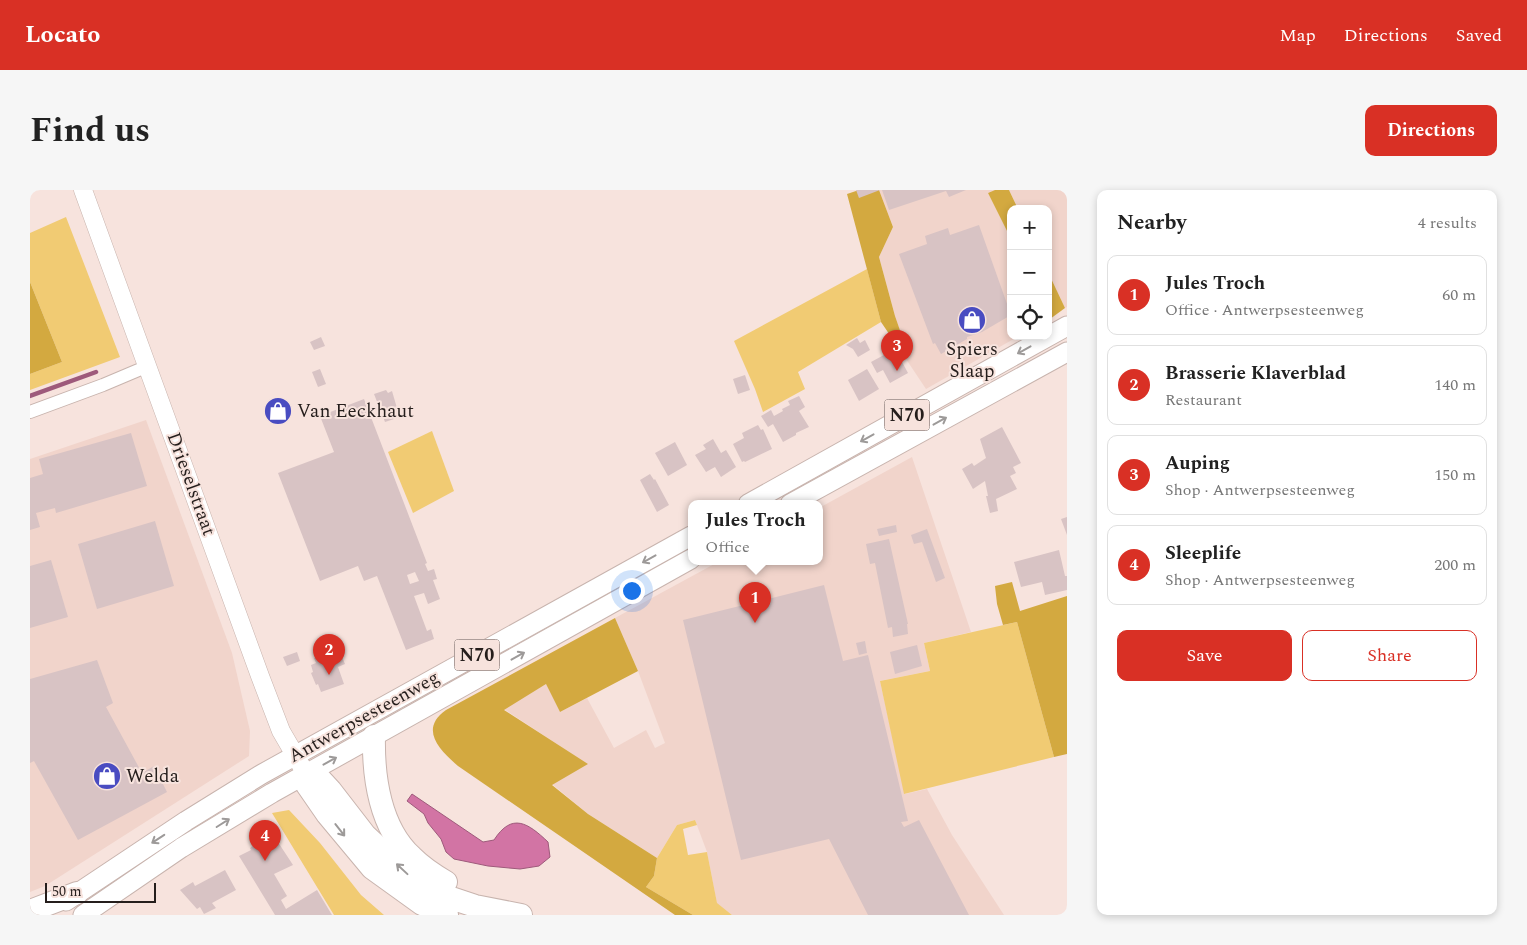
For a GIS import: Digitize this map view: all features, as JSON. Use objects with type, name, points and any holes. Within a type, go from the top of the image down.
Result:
[{"type":"highway","points":[[374,736],[381,802],[384,815],[396,837],[411,857],[431,873],[454,887],[476,906]]},
{"type":"highway","points":[[301,765],[319,778],[365,835],[410,876],[442,895],[476,906],[521,915]]},
{"type":"highway","points":[[301,765],[307,785],[356,851],[372,868],[422,904],[447,915]]},
{"type":"highway","points":[[30,910],[77,893]]},
{"type":"main road","name":"N70","points":[[755,500],[1067,326]]},
{"type":"main road","name":"N70","points":[[797,500],[1067,352]]},
{"type":"main road","points":[[894,423],[904,441]]},
{"type":"main road","name":"Antwerpsesteenweg","points":[[84,915],[181,848],[272,792],[301,765],[605,584],[688,538]]},
{"type":"main road","name":"Antwerpsesteenweg","points":[[47,915],[197,813],[301,765],[374,736],[688,562]]},
{"type":"main road","points":[[605,584],[615,602]]},
{"type":"street","name":"Drieselstraat","points":[[83,190],[260,676],[281,730],[301,765]]},
{"type":"street","points":[[30,412],[148,366]]},
{"type":"shaded area","points":[[859,190],[879,190],[893,227],[879,257],[905,345],[898,347],[881,322],[847,194]]},
{"type":"shaded area","points":[[879,190],[995,190],[988,193],[1007,231],[1007,340],[1012,340],[926,389],[898,347],[904,345],[879,257],[893,227]]},
{"type":"shaded area","points":[[995,190],[1009,190],[1016,205],[1007,205],[1007,231],[988,193]]},
{"type":"shaded area","points":[[1009,190],[1067,190],[1067,307],[1065,308],[1052,280],[1052,205],[1016,205]]},
{"type":"shaded area","points":[[66,217],[120,357],[30,390],[30,374],[62,362],[30,282],[30,233]]},
{"type":"shaded area","points":[[867,269],[881,322],[798,372],[805,389],[763,412],[734,341]]},
{"type":"shaded area","points":[[1052,280],[1065,308],[1052,318]]},
{"type":"shaded area","points":[[30,282],[62,362],[30,374]]},
{"type":"shaded area","points":[[146,420],[232,653],[250,731],[249,756],[45,886],[30,892],[30,459]]},
{"type":"shaded area","points":[[432,431],[454,491],[413,513],[388,452]]},
{"type":"shaded area","points":[[912,457],[971,632],[924,643],[930,671],[880,681],[905,794],[927,789],[952,835],[1004,915],[732,915],[717,904],[707,852],[695,820],[677,825],[657,858],[588,814],[552,784],[587,764],[504,709],[546,684],[560,712],[587,698],[614,748],[646,730],[655,748],[665,743],[638,671],[615,618],[712,565],[823,565],[823,506]]},
{"type":"shaded area","points":[[1012,582],[1020,611],[1067,596],[1067,754],[1054,757],[1017,622],[1003,625],[997,604],[995,586]]},
{"type":"shaded area","points":[[615,618],[638,671],[560,712],[546,684],[504,710],[588,764],[552,785],[588,814],[657,858],[654,876],[646,887],[693,915],[675,915],[458,766],[444,753],[433,732],[438,717],[446,710]]},
{"type":"shaded area","points":[[1017,622],[1054,757],[904,794],[880,681],[930,671],[924,643]]},
{"type":"shaded area","points":[[412,794],[483,842],[494,840],[501,831],[514,823],[527,826],[548,842],[550,857],[539,866],[520,869],[488,866],[454,859],[446,852],[441,839],[428,823],[424,814],[407,801]]},
{"type":"shaded area","points":[[289,810],[320,843],[361,895],[384,915],[334,915],[272,813]]},
{"type":"shaded area","points":[[695,820],[697,825],[683,829],[688,855],[707,852],[717,903],[732,915],[693,915],[646,887],[654,876],[657,858],[677,825]]},
{"type":"building","points":[[856,190],[880,190],[859,198]]},
{"type":"building","points":[[882,190],[966,190],[949,197],[946,191],[889,210]]},
{"type":"building","points":[[979,225],[1007,304],[1007,317],[982,332],[967,337],[967,339],[941,354],[935,343],[933,344],[899,254],[927,244],[925,236],[948,228],[950,235]]},
{"type":"building","points":[[321,337],[325,346],[314,350],[310,342]]},
{"type":"building","points":[[857,338],[860,343],[865,340],[870,350],[858,357],[853,349],[846,345]]},
{"type":"building","points":[[895,349],[908,373],[890,383],[883,370],[877,373],[871,362]]},
{"type":"building","points":[[320,369],[326,384],[318,387],[312,372]]},
{"type":"building","points":[[867,369],[879,389],[859,401],[848,380]]},
{"type":"building","points":[[745,375],[750,390],[738,394],[733,379]]},
{"type":"building","points":[[386,390],[388,393],[392,391],[399,415],[385,422],[374,394]]},
{"type":"building","points":[[799,396],[805,407],[799,411],[809,427],[783,442],[773,424],[768,427],[761,416],[771,410],[774,416],[790,405],[788,401]]},
{"type":"building","points":[[364,399],[427,563],[425,564],[428,571],[434,569],[437,579],[433,580],[440,599],[428,604],[424,593],[414,596],[427,631],[431,629],[434,639],[406,650],[377,576],[364,581],[358,566],[320,581],[278,473],[334,452],[320,416]],"holes":[[[415,572],[419,581],[410,584],[407,575]]]},
{"type":"building","points":[[758,425],[761,430],[763,429],[772,449],[742,462],[733,444],[744,438],[742,433]]},
{"type":"building","points":[[1002,427],[1021,463],[1013,467],[1016,473],[1010,476],[1017,489],[996,499],[998,511],[990,513],[985,481],[973,489],[962,469],[972,463],[974,466],[986,458],[980,439]]},
{"type":"building","points":[[131,433],[147,486],[56,513],[55,508],[36,513],[40,527],[30,530],[30,478],[43,474],[39,459]]},
{"type":"building","points":[[713,439],[721,453],[726,450],[736,467],[721,477],[715,467],[706,472],[695,455],[706,449],[703,445]]},
{"type":"building","points":[[675,442],[687,465],[668,476],[655,453]]},
{"type":"building","points":[[650,474],[655,479],[669,505],[657,512],[640,480]]},
{"type":"building","points":[[1067,517],[1067,535],[1061,519]]},
{"type":"building","points":[[155,521],[174,586],[97,609],[78,544]]},
{"type":"building","points":[[896,525],[897,532],[879,536],[877,529]]},
{"type":"building","points":[[927,529],[945,578],[936,582],[922,542],[914,544],[911,535]]},
{"type":"building","points":[[889,539],[908,624],[908,634],[893,637],[892,627],[888,628],[875,563],[870,564],[866,544]]},
{"type":"building","points":[[1059,550],[1065,576],[1067,576],[1067,590],[1045,595],[1042,582],[1021,587],[1014,562]]},
{"type":"building","points":[[51,560],[68,617],[30,628],[30,566]]},
{"type":"building","points":[[824,585],[843,661],[868,655],[908,821],[901,822],[904,827],[919,820],[969,915],[868,915],[829,839],[741,860],[683,620]]},
{"type":"building","points":[[865,641],[867,653],[859,655],[856,643]]},
{"type":"building","points":[[337,645],[345,664],[338,667],[344,684],[321,692],[311,673],[313,672],[311,665],[316,663],[314,658],[323,654],[321,650]]},
{"type":"building","points":[[917,645],[922,666],[895,674],[890,652]]},
{"type":"building","points":[[297,652],[300,661],[287,666],[283,657]]},
{"type":"building","points":[[97,660],[113,703],[106,707],[142,773],[154,766],[167,792],[78,840],[34,761],[30,763],[30,679]]},
{"type":"building","points":[[274,836],[293,865],[274,874],[287,896],[281,900],[286,909],[317,890],[332,915],[275,915],[239,856],[251,850],[250,848],[258,842],[263,842]]},
{"type":"building","points":[[225,870],[236,890],[212,903],[216,908],[204,914],[200,907],[197,909],[180,890],[193,882],[195,886]]},
{"type":"waterway","points":[[30,396],[96,372]]},
{"type":"place","name":"Spiers Slaap","points":[[972,320]]},
{"type":"place","name":"Auping","points":[[897,371]]},
{"type":"place","name":"Van Eeckhaut","points":[[278,411]]},
{"type":"place","name":"Jules Troch","points":[[755,623]]},
{"type":"place","name":"Brasserie Klaverblad","points":[[329,675]]},
{"type":"place","name":"Welda","points":[[107,776]]},
{"type":"place","name":"Sleeplife","points":[[265,861]]}]
